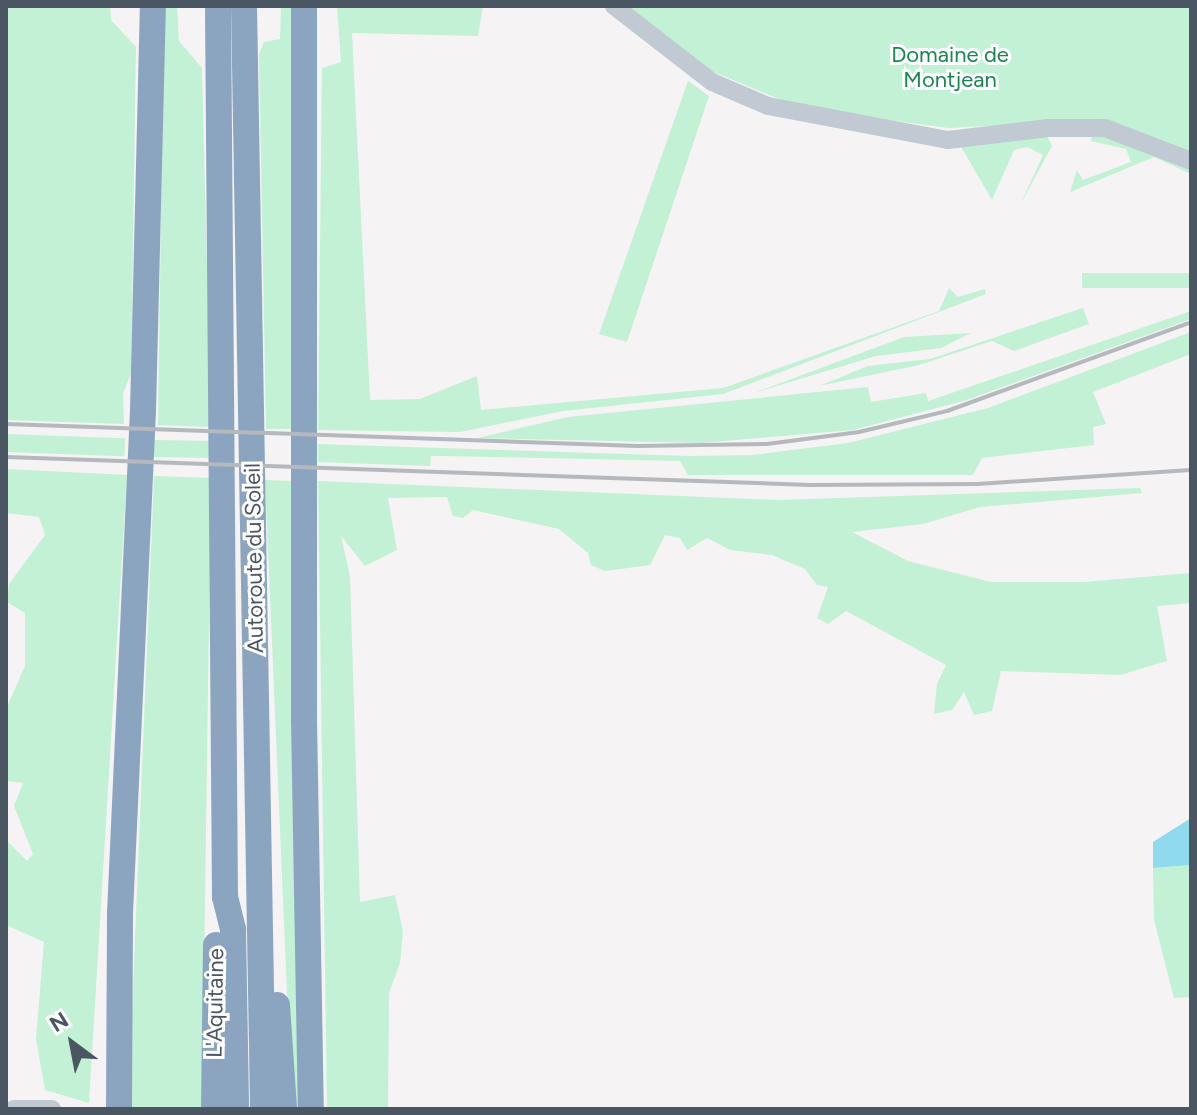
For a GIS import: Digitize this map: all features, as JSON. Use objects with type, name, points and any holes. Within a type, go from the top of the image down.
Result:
[{"type":"highway","points":[[119,1109],[120,913],[144,395],[153,6]]},
{"type":"highway","name":"Autoroute du Soleil","points":[[218,6],[225,897],[233,930],[236,1109]]},
{"type":"highway","name":"Autoroute du Soleil","points":[[244,6],[263,923],[263,1109]]},
{"type":"highway","points":[[304,6],[304,719],[311,1109]]},
{"type":"highway","name":"L'Aquitaine","points":[[214,1109],[216,934],[225,897]]},
{"type":"highway","points":[[101,1109],[120,913]]},
{"type":"highway","points":[[263,923],[278,1009],[284,1109]]},
{"type":"street","points":[[614,6],[712,82],[768,106],[948,140],[1048,128],[1105,128],[1191,161]]},
{"type":"street","points":[[14,1109],[52,1109]]},
{"type":"green space","points":[[6,6],[110,6],[111,20],[136,47],[131,373],[123,394],[124,424],[6,420]]},
{"type":"green space","points":[[164,6],[177,6],[179,41],[202,68],[211,427],[158,425]]},
{"type":"green space","points":[[281,6],[292,6],[292,429],[266,429],[259,54],[264,42],[280,39]]},
{"type":"green space","points":[[337,6],[483,6],[478,36],[352,33],[370,400],[420,399],[477,376],[481,410],[723,388],[939,311],[949,288],[958,297],[985,289],[986,294],[723,394],[563,411],[460,432],[318,430],[322,68],[341,62]]},
{"type":"green space","name":"Domaine de Montjean","points":[[627,6],[1191,6],[1191,156],[1100,120],[949,128],[803,109],[704,68]]},
{"type":"green space","points":[[688,81],[709,96],[627,342],[599,334]]},
{"type":"green space","points":[[1093,132],[1191,168],[1191,174],[1154,157],[1070,192],[1077,170],[1083,180],[1131,162],[1126,149],[1091,141]]},
{"type":"green space","points":[[1047,136],[1052,146],[1020,205],[1043,155],[1027,147],[1014,150],[992,200],[960,145]]},
{"type":"green space","points":[[1082,273],[1191,273],[1191,288],[1082,288]]},
{"type":"green space","points":[[1083,308],[1089,324],[1014,351],[992,341],[919,365],[819,386],[868,366],[930,359]]},
{"type":"green space","points":[[1191,311],[1191,319],[967,400],[853,430],[701,443],[477,438],[568,417],[868,387],[871,402],[926,393],[928,401]]},
{"type":"green space","points":[[1191,332],[1191,354],[1093,392],[1106,424],[1093,427],[1094,445],[982,458],[973,475],[688,475],[680,461],[445,456],[431,456],[430,466],[318,462],[318,444],[690,456],[753,455],[848,443],[988,408]]},
{"type":"green space","points":[[971,333],[941,348],[876,356],[754,393],[904,337]]},
{"type":"green space","points":[[6,434],[125,438],[124,456],[6,452]]},
{"type":"green space","points":[[154,440],[211,441],[211,458],[154,457]]},
{"type":"green space","points":[[6,469],[127,475],[89,1103],[45,1090],[36,1039],[44,942],[6,925],[6,840],[27,861],[33,854],[14,806],[23,783],[6,781],[6,709],[25,666],[25,613],[7,602],[9,584],[45,535],[39,517],[6,513]]},
{"type":"green space","points":[[154,476],[211,478],[202,1109],[128,1109]]},
{"type":"green space","points":[[265,480],[292,481],[300,1109],[292,1109]]},
{"type":"green space","points":[[318,481],[778,500],[1140,488],[1142,493],[980,507],[923,524],[852,532],[908,561],[991,582],[1084,582],[1191,573],[1191,603],[1157,606],[1167,661],[1120,675],[1001,671],[992,711],[974,715],[964,692],[952,710],[934,714],[937,684],[946,665],[846,611],[828,624],[817,618],[828,587],[817,585],[805,569],[772,555],[730,550],[707,538],[687,550],[680,538],[665,535],[650,565],[605,571],[591,565],[588,553],[559,529],[473,510],[463,518],[453,516],[447,497],[388,498],[397,550],[365,566],[341,536],[350,576],[360,902],[395,895],[403,931],[400,963],[389,993],[388,1109],[327,1109]]},
{"type":"green space","points":[[1191,865],[1191,997],[1174,998],[1154,920],[1153,868]]},
{"type":"water","points":[[1191,818],[1191,865],[1153,868],[1153,842]]},
{"type":"railway","points":[[6,424],[638,446],[767,444],[859,432],[947,411],[1191,322]]},
{"type":"railway","points":[[6,457],[810,485],[978,484],[1191,470]]}]
